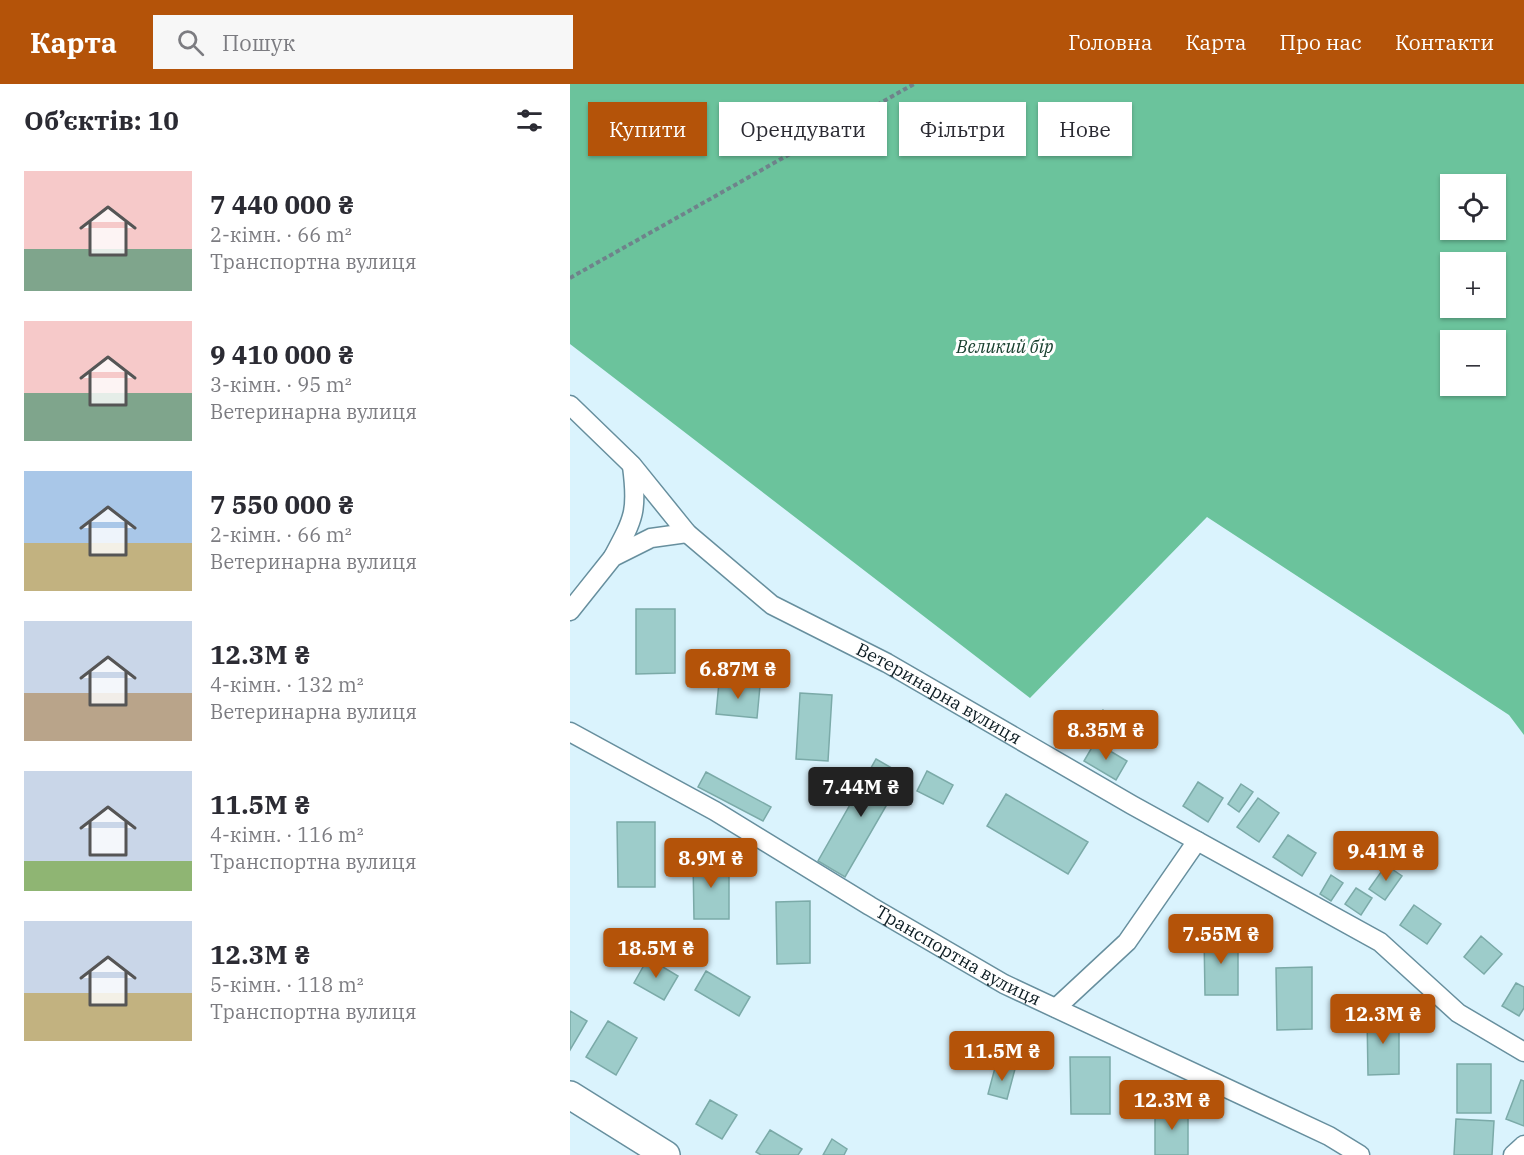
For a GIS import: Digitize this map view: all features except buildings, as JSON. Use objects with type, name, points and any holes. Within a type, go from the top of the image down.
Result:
[{"type":"street","name":"Ветеринарна вулиця","points":[[570,405],[632,465],[687,533],[772,605],[887,663],[1197,841],[1380,942],[1458,1013],[1524,1052]]},
{"type":"street","points":[[570,611],[613,557],[632,522],[636,502],[632,465]]},
{"type":"street","points":[[613,557],[651,538],[687,533]]},
{"type":"street","name":"Транспортна вулиця","points":[[570,732],[715,811],[870,906],[1004,984],[1329,1136],[1360,1155]]},
{"type":"street","points":[[1056,1008],[1127,942],[1197,841]]},
{"type":"street","points":[[570,1095],[666,1155]]},
{"type":"street","points":[[1513,1155],[1524,1145]]},
{"type":"path","points":[[570,278],[914,84]]},
{"type":"green space","name":"Великий бір","points":[[570,84],[1524,84],[1524,735],[1509,715],[1207,517],[1030,698],[570,344]]}]
